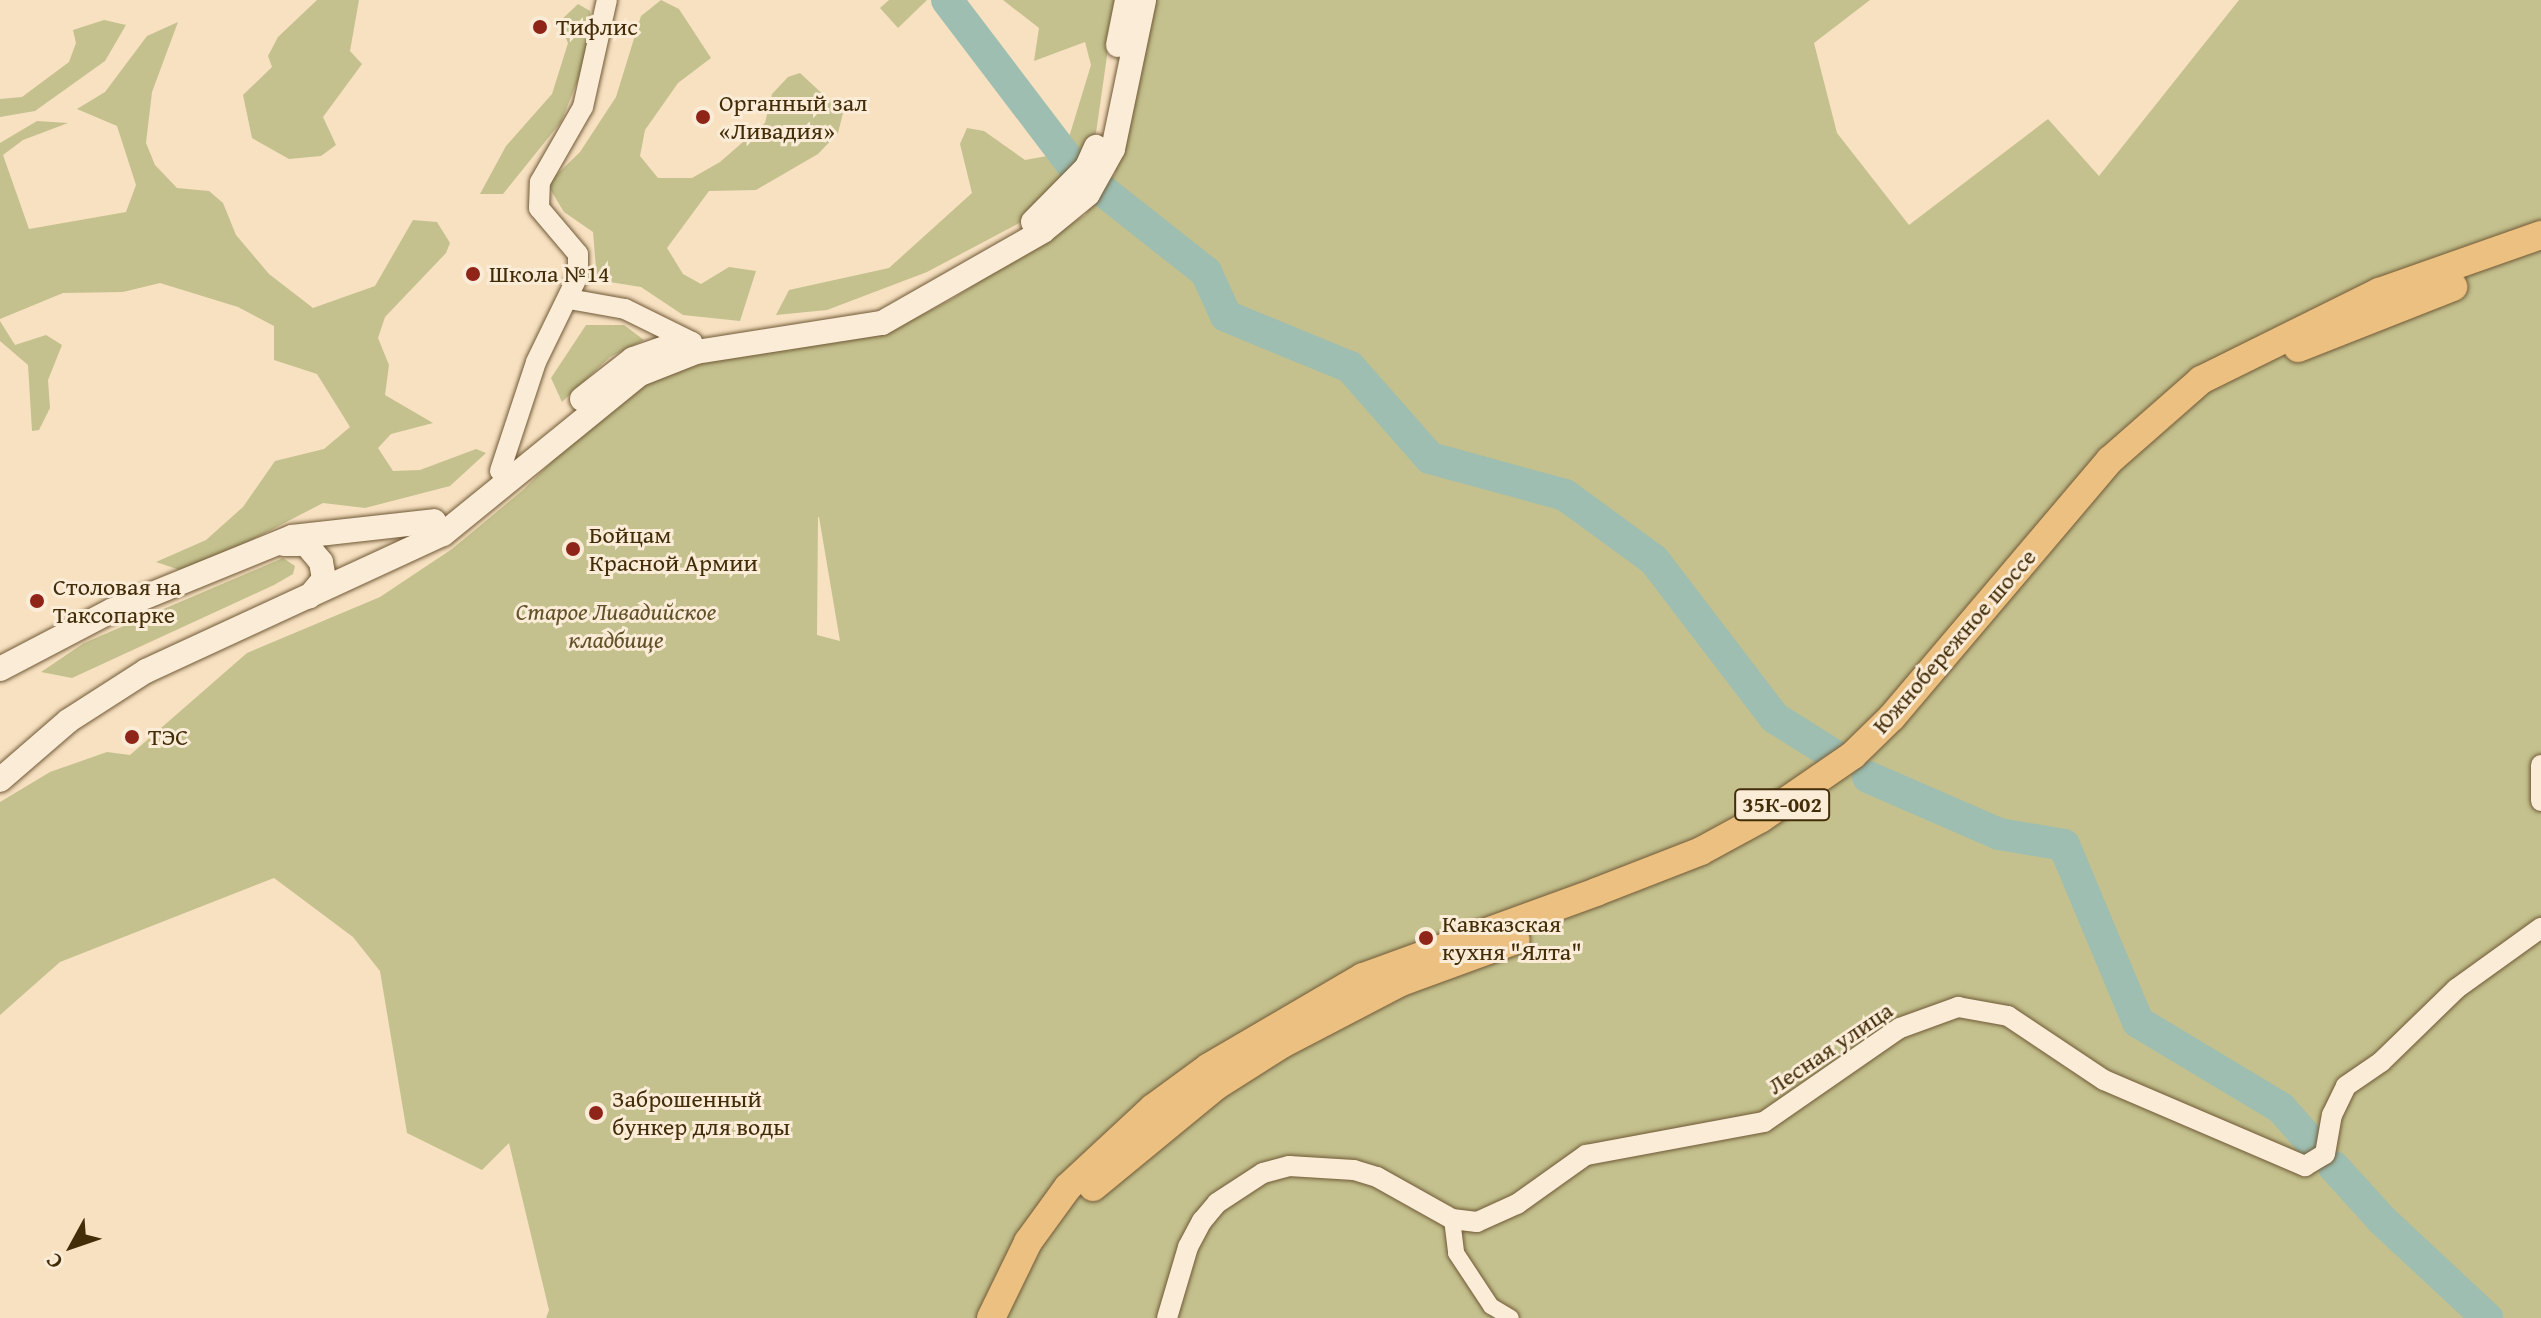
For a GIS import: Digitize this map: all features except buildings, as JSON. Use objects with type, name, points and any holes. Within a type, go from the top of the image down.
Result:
[{"type":"highway","name":"Южнобережное шоссе","points":[[991,1318],[1028,1242],[1068,1187],[1153,1108],[1209,1067],[1363,977],[1701,851],[1760,819],[1853,755],[1892,717],[2110,460],[2201,380],[2379,292],[2541,235]]},
{"type":"highway","name":"Южнобережное шоссе","points":[[1010,1318],[1035,1259],[1067,1215],[1106,1175],[1216,1086],[1334,1014],[1401,982],[1616,904],[1765,838],[1819,802],[1894,736],[2092,499],[2161,431],[2255,366],[2541,251]]},
{"type":"main road","points":[[0,780],[68,721],[146,671],[484,502],[607,397],[663,363],[694,347],[830,324],[895,307],[1027,227],[1087,167],[1105,123],[1127,0]]},
{"type":"main road","points":[[0,768],[40,729],[106,683],[313,588],[413,535],[438,527],[612,372],[656,349],[882,323],[1043,231],[1088,194],[1113,149],[1144,0]]},
{"type":"main road","points":[[484,502],[500,471]]},
{"type":"main road","points":[[0,669],[113,610],[292,537],[438,527]]},
{"type":"main road","points":[[292,537],[413,535]]},
{"type":"main road","points":[[269,546],[302,552],[312,565],[313,588]]},
{"type":"street","points":[[500,471],[536,362],[551,325],[569,299],[578,276],[578,254],[539,208],[540,182],[583,107],[607,0]]},
{"type":"street","points":[[569,299],[625,309],[694,347]]},
{"type":"street","points":[[2541,765],[2541,801]]},
{"type":"street","name":"Лесная улица","points":[[1452,1219],[1492,1217],[1586,1155],[1764,1122],[1900,1028],[1958,1007],[2008,1016],[2104,1080],[2295,1166],[2305,1166],[2325,1154],[2332,1115],[2346,1086],[2381,1062],[2456,989],[2541,928]]},
{"type":"street","points":[[1167,1318],[1188,1247],[1202,1221],[1217,1203],[1263,1173],[1289,1166],[1354,1170],[1377,1177],[1452,1219],[1456,1253],[1491,1306],[1511,1318]]},
{"type":"green space","points":[[317,0],[359,0],[350,51],[362,64],[323,117],[336,145],[321,156],[289,159],[252,138],[243,95],[272,67],[268,56],[278,37]]},
{"type":"green space","points":[[661,0],[679,9],[711,58],[678,83],[645,130],[640,156],[658,178],[692,178],[720,162],[765,123],[772,94],[788,77],[800,73],[843,113],[838,133],[818,154],[756,190],[709,191],[667,248],[683,274],[701,284],[729,267],[756,271],[740,321],[683,315],[641,287],[597,280],[593,232],[564,212],[547,184],[580,152],[616,97],[641,16]]},
{"type":"green space","points":[[889,0],[927,0],[898,28],[880,8]]},
{"type":"green space","points":[[1003,0],[1115,0],[1096,133],[1070,185],[1025,220],[927,272],[827,310],[776,315],[789,290],[889,268],[972,193],[960,144],[967,128],[984,131],[1025,160],[1053,155],[1070,134],[1091,65],[1085,42],[1034,61],[1039,28]]},
{"type":"green space","name":"Старое Ливадийское кладбище","points":[[1154,0],[1870,0],[1814,43],[1837,133],[1909,225],[2048,119],[2099,176],[2239,0],[2541,0],[2541,1318],[546,1318],[549,1310],[509,1143],[482,1170],[407,1133],[380,971],[353,937],[274,878],[60,962],[0,1015],[0,802],[50,772],[107,752],[130,755],[247,653],[380,597],[452,549],[523,490],[604,410],[659,374],[718,356],[885,334],[952,299],[1085,215],[1115,173]],"holes":[[[819,517],[840,641],[817,635]]]},
{"type":"green space","points":[[578,4],[590,11],[595,38],[561,122],[503,194],[480,194],[506,146],[552,94],[568,43],[559,22]]},
{"type":"green space","points":[[104,20],[126,25],[105,61],[35,111],[0,117],[0,99],[22,97],[69,62],[76,43],[73,30]]},
{"type":"green space","points":[[178,22],[152,92],[146,143],[155,165],[177,188],[209,191],[223,203],[236,235],[269,274],[313,308],[375,286],[413,220],[437,222],[450,243],[446,253],[385,317],[378,338],[389,365],[385,395],[433,423],[391,434],[378,448],[393,471],[420,470],[476,449],[486,453],[450,486],[365,508],[323,503],[217,558],[180,570],[156,562],[206,540],[243,507],[275,461],[324,449],[350,427],[317,374],[274,360],[274,326],[238,307],[160,283],[123,292],[63,293],[0,319],[0,143],[37,121],[68,123],[23,140],[3,155],[29,229],[126,212],[136,185],[117,126],[77,109],[105,92],[147,36]]},
{"type":"green space","points":[[0,321],[15,345],[46,335],[62,345],[48,380],[50,408],[39,430],[32,431],[28,365],[0,341]]},
{"type":"green space","points":[[586,325],[624,325],[644,340],[610,357],[562,402],[551,378]]},
{"type":"green space","points":[[283,558],[295,566],[293,574],[274,585],[72,678],[41,672],[84,643]]},
{"type":"waterway","points":[[947,0],[1073,166]]},
{"type":"waterway","points":[[1102,190],[1206,272],[1226,316],[1350,367],[1430,458],[1565,495],[1654,560],[1775,718],[1834,755]]},
{"type":"waterway","points":[[1868,777],[1999,834],[2064,845],[2138,1022],[2281,1108],[2312,1143]]},
{"type":"waterway","points":[[2334,1167],[2382,1220],[2487,1318]]},
{"type":"place","name":"Тифлис","points":[[540,27]]},
{"type":"place","name":"Органный зал «Ливадия»","points":[[703,117]]},
{"type":"place","name":"Школа №14","points":[[473,274]]},
{"type":"place","name":"Бойцам Красной Армии","points":[[573,549]]},
{"type":"place","name":"Столовая на Таксопарке","points":[[37,601]]},
{"type":"place","name":"ТЭС","points":[[132,737]]},
{"type":"place","name":"Кавказская кухня \"Ялта\"","points":[[1426,938]]},
{"type":"place","name":"Заброшенный бункер для воды","points":[[596,1113]]}]
